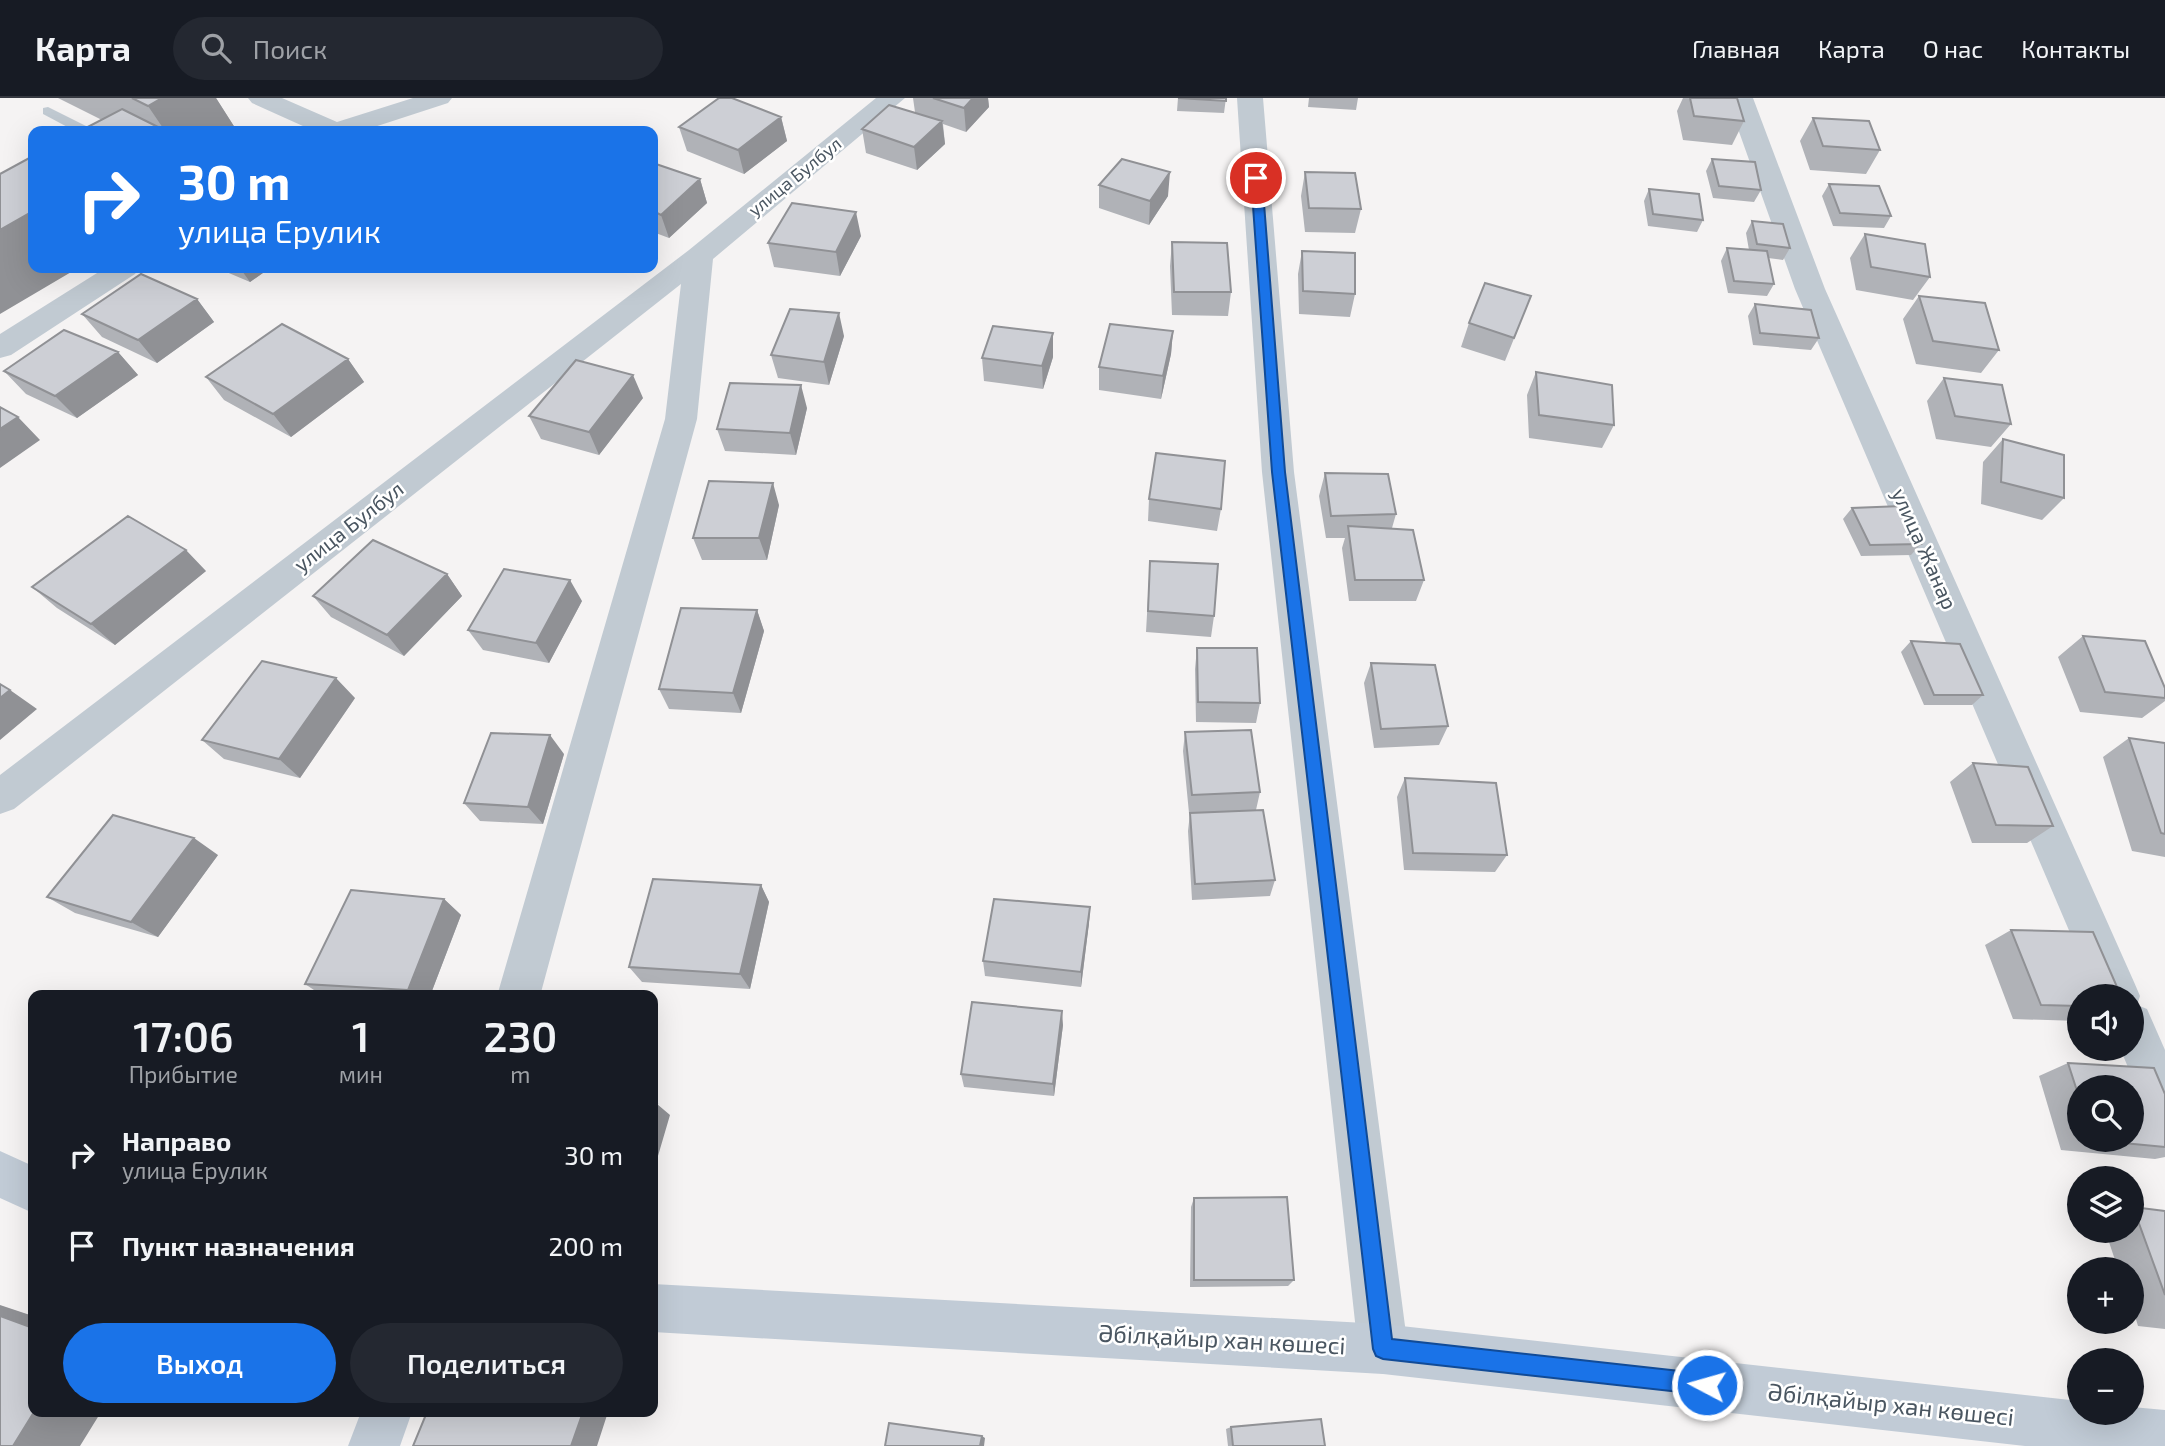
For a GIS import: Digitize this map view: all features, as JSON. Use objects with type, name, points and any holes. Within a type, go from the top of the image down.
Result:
[{"type":"street","points":[[261,98],[325,126]]},
{"type":"street","points":[[352,126],[439,98]]},
{"type":"street","name":"улица Булбул","points":[[0,797],[699,256],[892,98]]},
{"type":"street","points":[[1250,98],[1279,472],[1383,1349]]},
{"type":"street","name":"улица Жанар","points":[[1740,98],[1810,289],[2114,984]]},
{"type":"street","points":[[520,990],[681,419],[699,256]]},
{"type":"street","points":[[0,348],[116,273]]},
{"type":"street","points":[[2144,1052],[2165,1102]]},
{"type":"street","points":[[0,1174],[28,1188]]},
{"type":"street","name":"Әбілқайыр хан көшесі","points":[[658,1308],[1383,1349],[2165,1436]]},
{"type":"street","points":[[374,1446],[385,1417]]},
{"type":"lane","points":[[48,111],[76,126]]},
{"type":"building","points":[[132,98],[162,98],[148,106]]},
{"type":"building","points":[[719,98],[732,98],[781,117],[738,150],[679,127]]},
{"type":"building","points":[[933,98],[973,98],[964,108]]},
{"type":"building","points":[[1178,98],[1226,98],[1226,101]]},
{"type":"building","points":[[1690,98],[1737,98],[1744,121],[1694,116]]},
{"type":"building","points":[[889,105],[942,121],[914,147],[862,129]]},
{"type":"building","points":[[122,109],[156,126],[90,126]]},
{"type":"building","points":[[1813,118],[1869,121],[1880,150],[1823,146]]},
{"type":"building","points":[[28,159],[28,214],[0,230],[0,174]]},
{"type":"building","points":[[1122,159],[1170,172],[1150,201],[1099,185]]},
{"type":"building","points":[[1712,159],[1755,162],[1761,190],[1719,186]]},
{"type":"building","points":[[658,165],[700,179],[661,215],[658,214]]},
{"type":"building","points":[[1305,172],[1355,173],[1361,209],[1309,208]]},
{"type":"building","points":[[1829,184],[1879,186],[1891,216],[1840,213]]},
{"type":"building","points":[[1649,189],[1699,194],[1703,220],[1653,214]]},
{"type":"building","points":[[792,203],[856,212],[836,252],[768,243]]},
{"type":"building","points":[[1752,221],[1783,224],[1790,248],[1757,244]]},
{"type":"building","points":[[1865,234],[1925,244],[1930,277],[1871,267]]},
{"type":"building","points":[[1172,242],[1227,243],[1231,292],[1174,292]]},
{"type":"building","points":[[1727,248],[1767,251],[1774,284],[1734,281]]},
{"type":"building","points":[[1302,251],[1355,253],[1355,294],[1303,291]]},
{"type":"building","points":[[141,274],[197,299],[138,340],[82,314]]},
{"type":"building","points":[[1485,283],[1531,296],[1514,338],[1469,323]]},
{"type":"building","points":[[1919,296],[1985,303],[1999,350],[1933,341]]},
{"type":"building","points":[[1755,304],[1811,310],[1819,338],[1760,333]]},
{"type":"building","points":[[790,309],[839,313],[824,362],[771,355]]},
{"type":"building","points":[[282,324],[348,359],[273,414],[206,377]]},
{"type":"building","points":[[1110,324],[1173,331],[1163,376],[1099,367]]},
{"type":"building","points":[[993,326],[1053,333],[1042,366],[982,358]]},
{"type":"building","points":[[64,330],[118,352],[55,396],[4,371]]},
{"type":"building","points":[[576,360],[633,375],[589,432],[529,416]]},
{"type":"building","points":[[1536,372],[1612,385],[1614,425],[1539,415]]},
{"type":"building","points":[[1944,378],[2002,385],[2011,424],[1955,416]]},
{"type":"building","points":[[730,383],[801,385],[790,433],[717,429]]},
{"type":"building","points":[[0,407],[18,417],[0,429]]},
{"type":"building","points":[[2003,439],[2064,455],[2064,498],[2001,482]]},
{"type":"building","points":[[1156,453],[1225,461],[1221,509],[1149,499]]},
{"type":"building","points":[[1325,473],[1388,474],[1396,514],[1331,516]]},
{"type":"building","points":[[709,481],[773,483],[759,538],[693,538]]},
{"type":"building","points":[[1902,506],[1921,544],[1870,545],[1852,508]]},
{"type":"building","points":[[128,516],[186,550],[91,624],[32,587]]},
{"type":"building","points":[[1348,526],[1413,530],[1424,580],[1355,580]]},
{"type":"building","points":[[373,540],[447,574],[387,635],[313,596]]},
{"type":"building","points":[[1150,561],[1218,564],[1214,616],[1148,611]]},
{"type":"building","points":[[504,569],[570,580],[536,643],[468,630]]},
{"type":"building","points":[[681,608],[757,610],[733,693],[659,689]]},
{"type":"building","points":[[2083,636],[2145,641],[2165,688],[2165,698],[2105,692]]},
{"type":"building","points":[[1911,641],[1960,644],[1983,695],[1934,695]]},
{"type":"building","points":[[1197,648],[1257,648],[1260,703],[1198,702]]},
{"type":"building","points":[[262,661],[336,678],[279,759],[202,740]]},
{"type":"building","points":[[1371,663],[1435,665],[1448,726],[1381,729]]},
{"type":"building","points":[[0,684],[10,690],[0,698]]},
{"type":"building","points":[[1251,730],[1260,792],[1192,795],[1185,732]]},
{"type":"building","points":[[491,733],[550,735],[528,807],[464,803]]},
{"type":"building","points":[[2129,738],[2165,743],[2165,834],[2161,833]]},
{"type":"building","points":[[1973,763],[2028,767],[2053,826],[1996,825]]},
{"type":"building","points":[[1405,778],[1496,783],[1507,855],[1413,853]]},
{"type":"building","points":[[1263,810],[1275,880],[1195,884],[1190,813]]},
{"type":"building","points":[[113,815],[194,838],[131,922],[47,897]]},
{"type":"building","points":[[653,879],[761,885],[740,974],[629,967]]},
{"type":"building","points":[[351,890],[444,899],[408,990],[305,984]]},
{"type":"building","points":[[994,899],[1090,907],[1081,972],[983,961]]},
{"type":"building","points":[[2011,930],[2093,932],[2116,984],[2067,984],[2067,1006],[2041,1005]]},
{"type":"building","points":[[972,1002],[1062,1011],[1053,1084],[961,1074]]},
{"type":"building","points":[[2068,1063],[2154,1068],[2165,1094],[2165,1147],[2144,1145],[2144,1075],[2072,1075]]},
{"type":"building","points":[[1287,1197],[1294,1280],[1194,1280],[1194,1198]]},
{"type":"building","points":[[2144,1208],[2165,1211],[2165,1295],[2144,1237]]},
{"type":"building","points":[[0,1316],[28,1326],[28,1417],[31,1417],[13,1446],[0,1446]]},
{"type":"building","points":[[425,1417],[581,1417],[571,1446],[413,1446]]},
{"type":"building","points":[[1321,1419],[1325,1446],[1233,1446],[1231,1427]]},
{"type":"building","points":[[889,1423],[982,1436],[980,1446],[885,1446]]},
{"type":"route","points":[[1256,178],[1279,472],[1383,1349],[1707,1385]]}]
